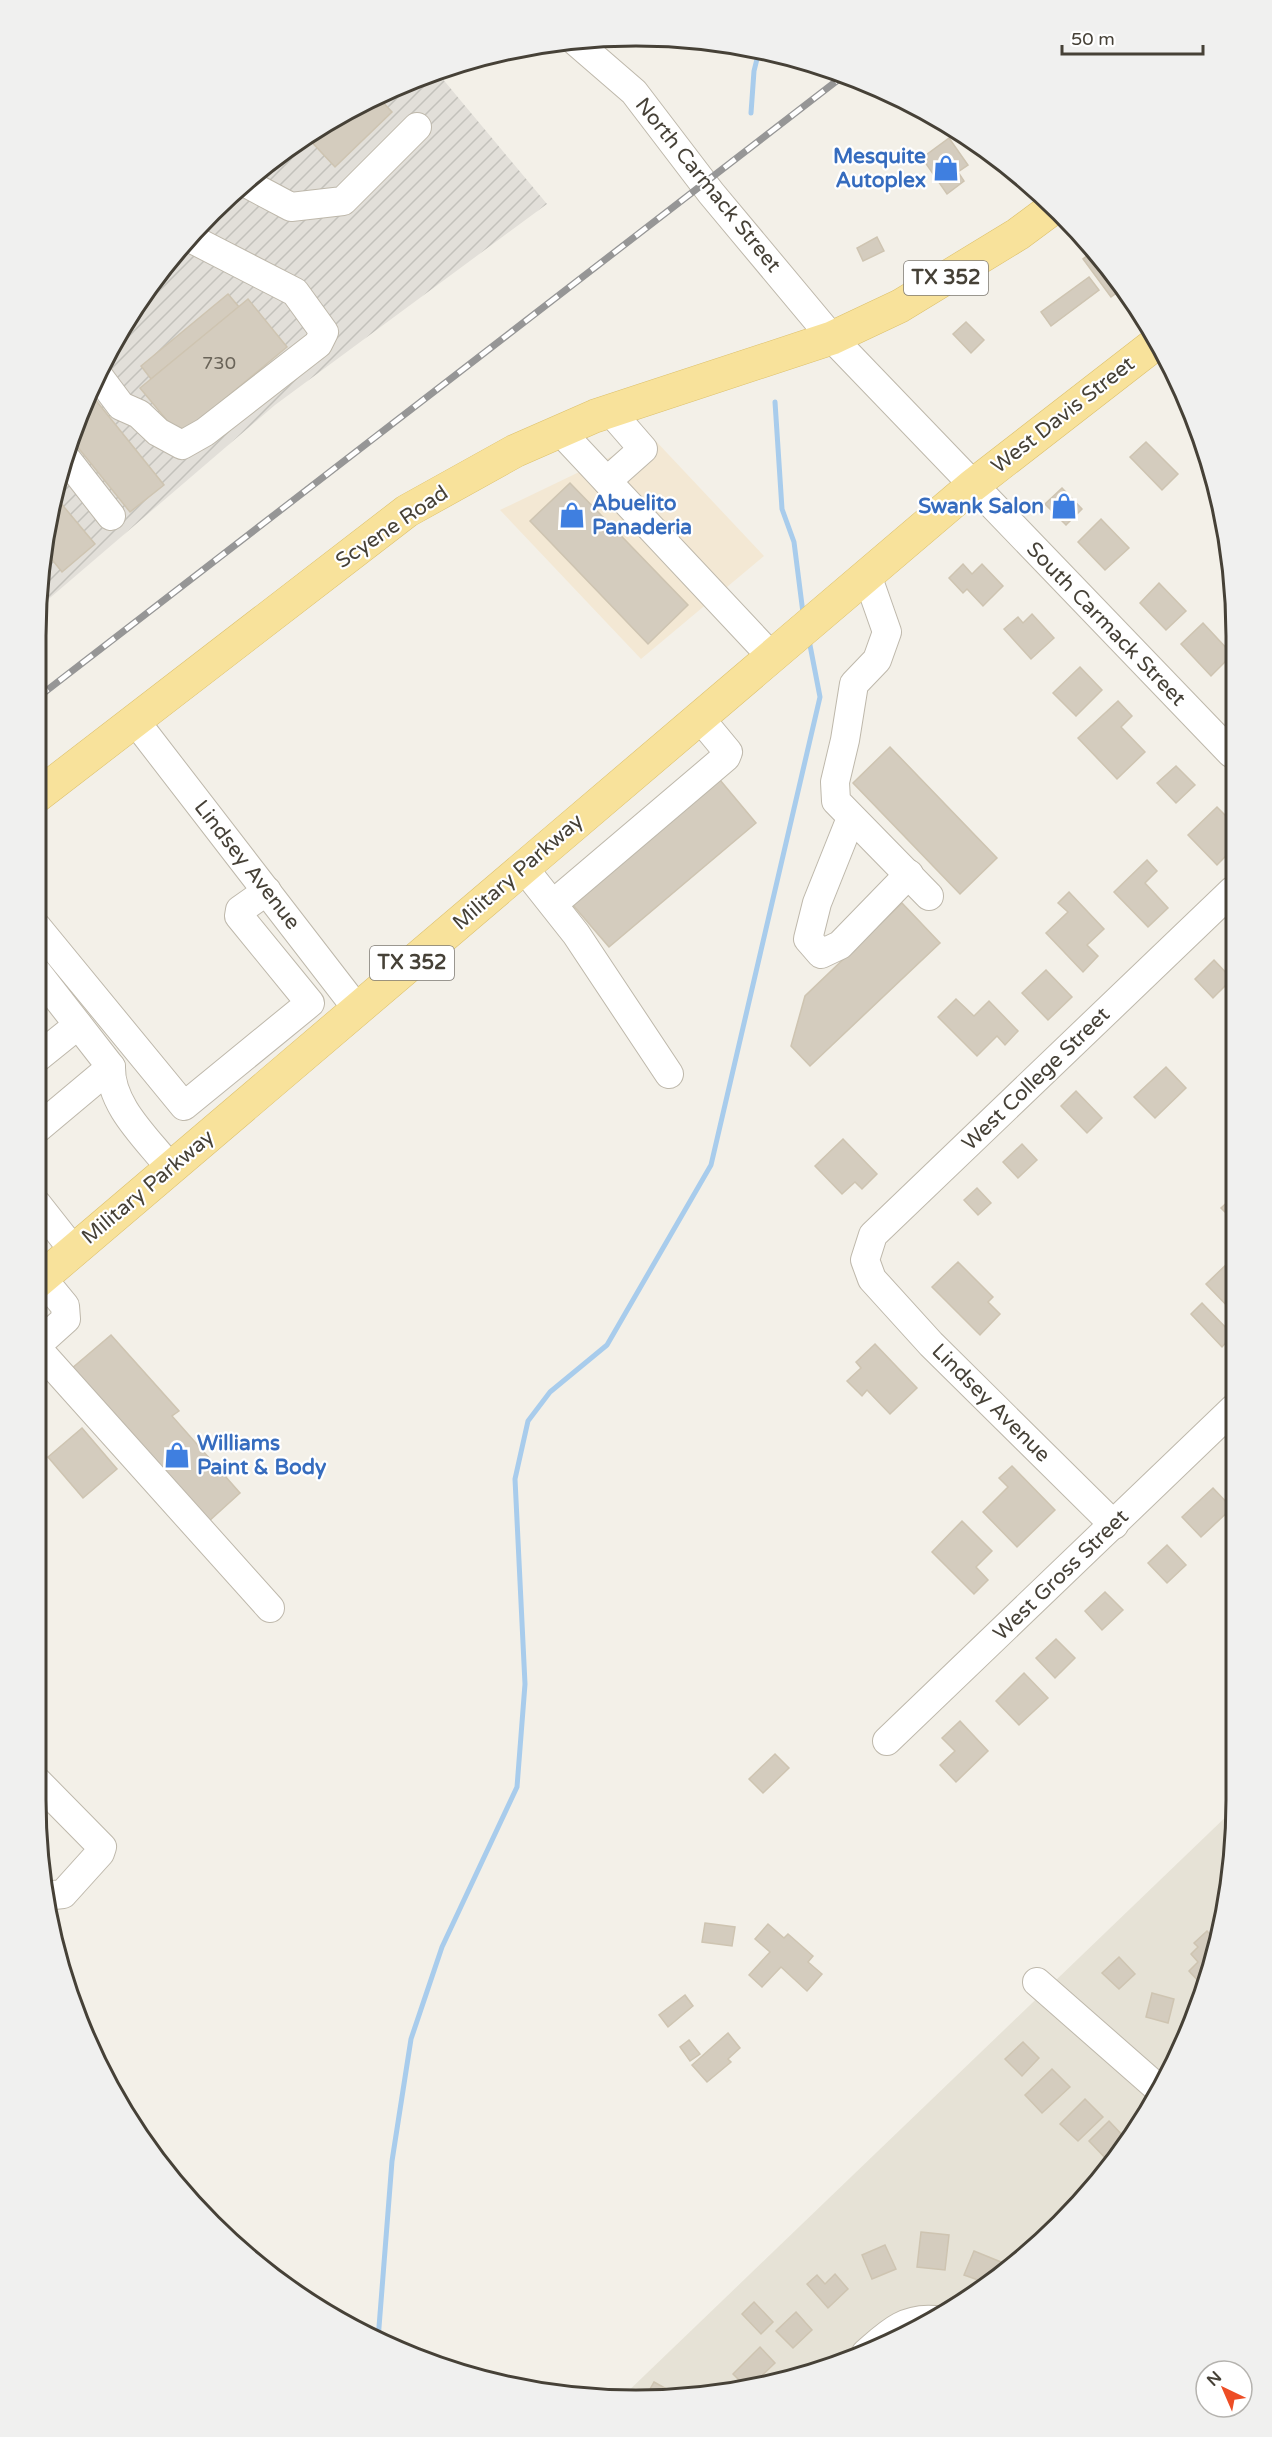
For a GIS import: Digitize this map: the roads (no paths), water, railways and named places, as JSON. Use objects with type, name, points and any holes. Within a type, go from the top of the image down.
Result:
[{"type":"main road","name":"TX 352","points":[[832,338],[900,306],[1018,234],[1046,213]]},
{"type":"main road","name":"Scyene Road","points":[[46,789],[407,511],[515,451],[560,431],[610,411],[832,338]]},
{"type":"main road","name":"West Davis Street","points":[[972,486],[1150,348]]},
{"type":"main road","name":"Military Parkway","points":[[46,1274],[972,486]]},
{"type":"street","name":"North Carmack Street","points":[[585,49],[634,92],[711,193],[832,338]]},
{"type":"street","points":[[254,187],[291,207],[343,201],[417,127]]},
{"type":"street","points":[[103,383],[121,406],[139,414],[158,432],[182,445],[206,432],[318,344],[324,332],[295,292],[198,242]]},
{"type":"street","name":"South Carmack Street","points":[[832,338],[1226,748]]},
{"type":"street","points":[[607,481],[643,449],[610,411]]},
{"type":"street","points":[[560,431],[607,481],[779,649]]},
{"type":"street","points":[[72,466],[111,516]]},
{"type":"street","points":[[867,575],[887,632],[877,660],[854,684],[845,740],[835,782],[836,801],[929,896]]},
{"type":"street","points":[[553,904],[726,757],[728,752],[699,717]]},
{"type":"street","name":"Lindsey Avenue","points":[[136,722],[358,1010]]},
{"type":"street","points":[[851,818],[817,903],[808,939],[821,954],[840,945],[909,874]]},
{"type":"street","points":[[524,867],[576,934],[669,1074]]},
{"type":"street","points":[[46,938],[184,1106],[308,1006],[309,1000],[239,916],[240,910],[267,891]]},
{"type":"street","name":"West College Street","points":[[872,1279],[865,1260],[873,1235],[1226,897]]},
{"type":"street","points":[[280,965],[308,944]]},
{"type":"street","points":[[46,984],[111,1067],[111,1081],[122,1106],[170,1168]]},
{"type":"street","points":[[46,1051],[78,1025]]},
{"type":"street","points":[[46,1121],[111,1067]]},
{"type":"street","points":[[46,1215],[74,1251]]},
{"type":"street","name":"Lindsey Avenue","points":[[872,1279],[931,1344],[1114,1525]]},
{"type":"street","points":[[46,1287],[65,1306],[66,1319],[46,1338]]},
{"type":"street","points":[[46,1358],[270,1608]]},
{"type":"street","name":"West Gross Street","points":[[887,1741],[1226,1416]]},
{"type":"street","points":[[46,1790],[102,1847],[100,1853],[63,1894],[55,1895]]},
{"type":"street","points":[[1037,1982],[1153,2084]]},
{"type":"street","points":[[890,2333],[900,2325],[918,2319]]},
{"type":"waterway","points":[[751,113],[757,59]]},
{"type":"waterway","points":[[775,402],[782,509],[794,542],[803,613]]},
{"type":"waterway","points":[[379,2332],[392,2161],[411,2039],[442,1947],[517,1787],[525,1684],[515,1479],[528,1421],[550,1392],[607,1345],[711,1165],[820,697],[809,640]]},
{"type":"railway","points":[[46,691],[836,82]]},
{"type":"place","name":"Mesquite Autoplex","points":[[946,168]]},
{"type":"place","name":"Swank Salon","points":[[1064,506]]},
{"type":"place","name":"Abuelito Panaderia","points":[[572,515]]},
{"type":"place","name":"Williams Paint & Body","points":[[177,1455]]}]
